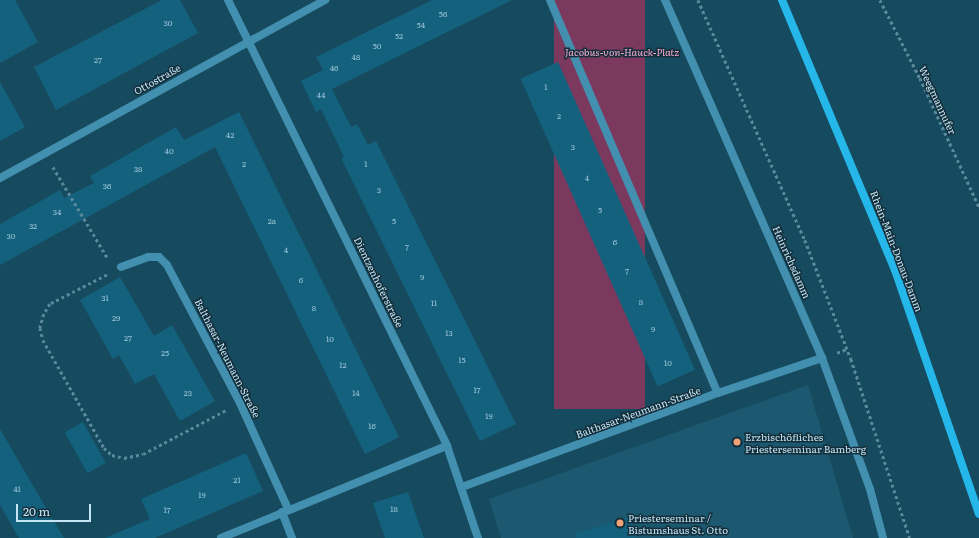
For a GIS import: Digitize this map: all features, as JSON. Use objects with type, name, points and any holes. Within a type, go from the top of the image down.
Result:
[{"type":"street","name":"Dientzenhoferstraße","points":[[228,0],[250,40],[447,446],[478,538]]},
{"type":"street","name":"Ottostraße","points":[[0,178],[325,0]]},
{"type":"street","points":[[550,0],[718,393]]},
{"type":"street","name":"Heinrichsdamm","points":[[665,0],[822,358],[870,489],[883,538]]},
{"type":"street","name":"Rhein-Main-Donau-Damm","points":[[782,0],[895,270],[979,514]]},
{"type":"street","name":"Balthasar-Neumann-Straße","points":[[121,267],[148,257],[159,257],[168,265],[240,403],[285,510],[292,538]]},
{"type":"street","name":"Balthasar-Neumann-Straße","points":[[462,487],[718,393],[822,358]]},
{"type":"street","points":[[221,538],[285,510],[447,446]]},
{"type":"path","points":[[698,0],[805,240],[851,359],[910,538]]},
{"type":"path","name":"Weegmannufer","points":[[880,0],[920,78],[979,208]]},
{"type":"path","points":[[45,153],[112,266],[121,267]]},
{"type":"path","points":[[121,267],[50,304],[44,314],[40,328],[43,340],[104,448],[112,455],[124,458],[143,454],[240,403]]},
{"type":"shaded area","name":"Erzbischöfliches Priesterseminar Bamberg","points":[[808,385],[853,538],[501,538],[489,499]]},
{"type":"green space","name":"Jacobus-von-Hauck-Platz","points":[[554,0],[645,0],[645,409],[554,409]]},
{"type":"building","points":[[0,0],[15,0],[38,42],[0,63]]},
{"type":"building","points":[[162,0],[180,0],[198,33],[56,110],[34,67]]},
{"type":"building","points":[[432,0],[512,0],[332,89],[351,127],[357,124],[368,145],[376,141],[516,424],[480,441],[341,158],[344,157],[321,109],[316,112],[301,81],[323,70],[316,57]]},
{"type":"building","points":[[558,62],[695,370],[658,387],[521,79]]},
{"type":"building","points":[[0,82],[25,127],[0,141]]},
{"type":"building","points":[[239,112],[399,437],[365,454],[215,147],[0,265],[0,224],[60,190],[64,198],[94,183],[90,176],[176,127],[184,140]]},
{"type":"building","points":[[120,277],[154,336],[172,325],[215,401],[180,421],[154,374],[135,384],[119,355],[113,359],[80,300]]},
{"type":"building","points":[[83,422],[106,463],[87,473],[65,432]]},
{"type":"building","points":[[0,429],[64,538],[19,538],[0,505]]},
{"type":"building","points":[[246,453],[263,491],[155,538],[105,538],[150,519],[141,499]]},
{"type":"building","points":[[408,492],[424,538],[385,538],[373,503]]},
{"type":"building","name":"Priesterseminar / Bistumshaus St. Otto","points":[[630,517],[636,538],[576,538],[576,533]]},
{"type":"place","name":"Erzbischöfliches Priesterseminar Bamberg","points":[[737,442]]},
{"type":"place","name":"Priesterseminar / Bistumshaus St. Otto","points":[[620,523]]}]
